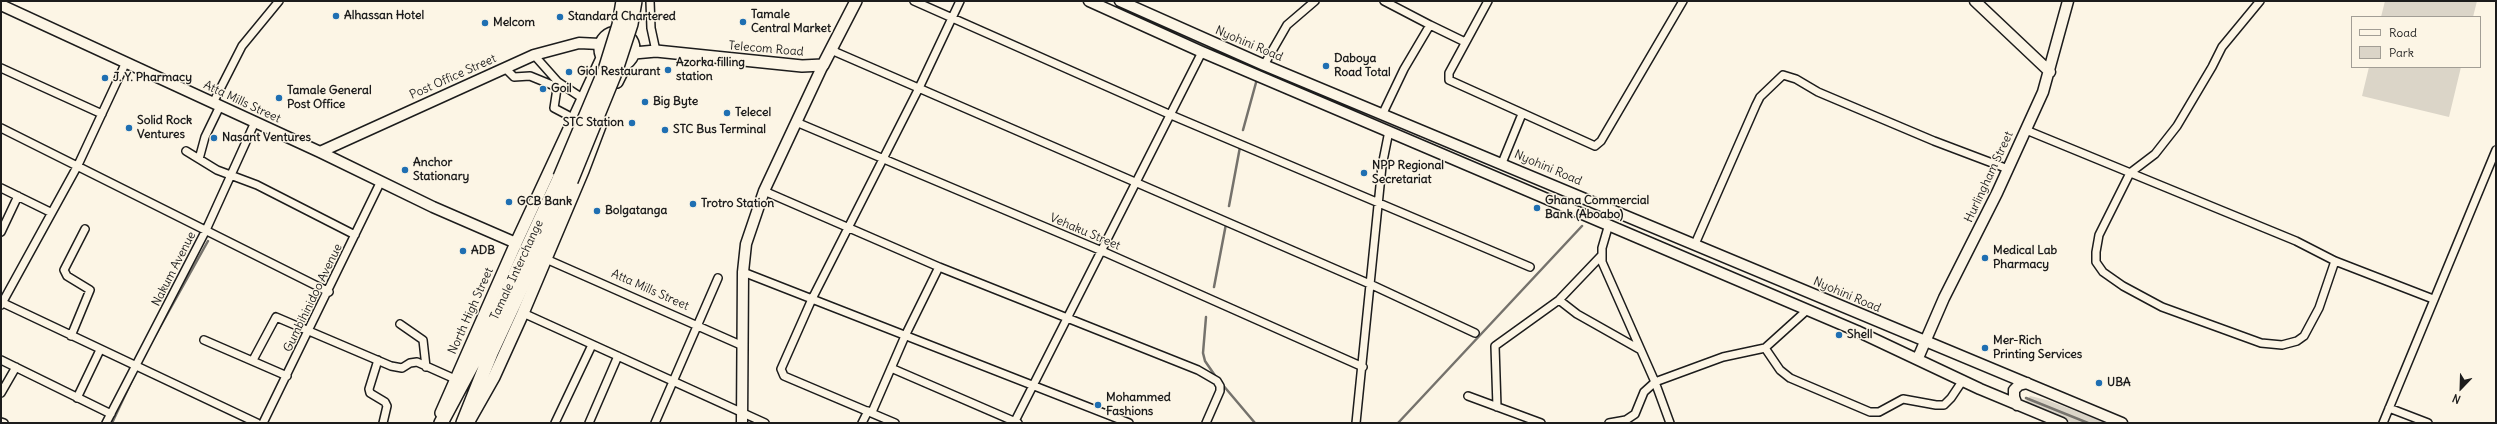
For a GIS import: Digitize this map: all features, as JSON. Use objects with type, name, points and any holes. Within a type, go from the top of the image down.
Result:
[{"type":"highway","name":"Tamale Interchange","points":[[463,423],[565,179],[605,70],[619,25],[621,1]]},
{"type":"highway","name":"Tamale Interchange","points":[[441,423],[480,350],[616,73],[631,24],[635,1]]},
{"type":"main road","points":[[612,32],[621,1]]},
{"type":"main road","points":[[468,423],[494,378],[546,259],[626,64],[634,53],[632,39],[638,1]]},
{"type":"main road","points":[[742,423],[743,272],[746,244],[764,191],[823,65],[856,1]]},
{"type":"main road","points":[[1089,1],[1202,52],[1609,224],[1806,311],[1918,358],[2017,405],[2062,423]]},
{"type":"main road","name":"Nyohini Road","points":[[1120,1],[1264,65],[1383,113],[2122,423]]},
{"type":"main road","points":[[1975,1],[2050,72]]},
{"type":"main road","name":"Hurlingham Street","points":[[1918,358],[2026,130],[2050,72],[2068,1]]},
{"type":"main road","name":"Atta Mills Street","points":[[1,5],[216,105],[256,122],[433,207],[516,243]]},
{"type":"main road","points":[[626,64],[614,66],[602,58],[600,44],[607,34],[612,32],[624,32],[632,39]]},
{"type":"main road","name":"Post Office Street","points":[[320,152],[398,115],[534,55],[579,42],[600,44]]},
{"type":"main road","name":"Telecom Road","points":[[634,53],[656,51],[802,66],[823,65]]},
{"type":"main road","name":"North High Street","points":[[437,423],[455,379],[516,243],[582,98],[602,58]]},
{"type":"main road","points":[[2017,405],[2014,397],[2014,390],[2019,385],[2027,383]]},
{"type":"street","points":[[199,159],[216,105],[242,46],[279,1]]},
{"type":"street","points":[[650,1],[651,28],[656,51]]},
{"type":"street","points":[[914,1],[1171,115],[1530,267]]},
{"type":"street","points":[[895,423],[782,373],[782,365],[812,299],[919,88],[960,1]]},
{"type":"street","points":[[1264,65],[1287,25],[1315,1]]},
{"type":"street","points":[[1384,1],[1465,42]]},
{"type":"street","points":[[1488,1],[1449,73],[1449,80],[1591,145],[1599,144],[1683,1]]},
{"type":"street","points":[[2260,1],[2222,47],[2212,67],[2172,131],[2155,154],[2130,173],[2099,235],[2096,262],[2103,272],[2113,279],[2162,307],[2261,343],[2282,345],[2296,341],[2304,336],[2313,321],[2335,261]]},
{"type":"street","points":[[1383,113],[1404,69],[1430,25]]},
{"type":"street","points":[[831,50],[1372,285],[1475,333]]},
{"type":"street","points":[[891,368],[1016,423],[1033,386],[1202,52]]},
{"type":"street","points":[[534,55],[557,85],[554,108],[573,118]]},
{"type":"street","points":[[126,62],[78,165],[50,212],[1,303],[257,423]]},
{"type":"street","points":[[1,68],[102,114]]},
{"type":"street","points":[[505,68],[514,77],[530,76],[557,85],[582,98]]},
{"type":"street","points":[[1695,244],[1756,105],[1760,98],[1783,75],[1796,79],[1818,92],[1934,141],[2008,169]]},
{"type":"street","points":[[1502,163],[1522,114]]},
{"type":"street","name":"Nakum Avenue","points":[[106,423],[206,230],[256,122]]},
{"type":"street","name":"Vehaku Street","points":[[796,122],[1102,251],[1363,367]]},
{"type":"street","points":[[1,128],[78,165],[329,292]]},
{"type":"street","points":[[2026,130],[2296,241],[2335,261],[2433,299]]},
{"type":"street","points":[[1356,423],[1372,285],[1383,158],[1389,131]]},
{"type":"street","points":[[2383,423],[2433,299],[2496,150]]},
{"type":"street","points":[[186,151],[217,170],[232,174],[309,210],[355,236]]},
{"type":"street","name":"Gumbihinidoo Avenue","points":[[263,423],[329,292],[381,181]]},
{"type":"street","points":[[1,188],[50,212]]},
{"type":"street","points":[[764,191],[940,267],[1198,370],[1217,381],[1220,391],[1206,423]]},
{"type":"street","points":[[1,232],[18,196]]},
{"type":"street","points":[[1498,407],[1496,346],[1558,300],[1601,256],[1609,224]]},
{"type":"street","points":[[71,336],[90,290],[67,276],[64,270],[85,229]]},
{"type":"street","points":[[1601,256],[1639,349],[1655,382],[1670,423]]},
{"type":"street","name":"Atta Mills Street","points":[[546,259],[743,346]]},
{"type":"street","points":[[862,423],[870,411],[905,336],[940,267]]},
{"type":"street","points":[[743,272],[1128,423]]},
{"type":"street","points":[[655,423],[672,380],[718,278]]},
{"type":"street","points":[[1558,300],[1577,314],[1639,349]]},
{"type":"street","points":[[1609,423],[1626,420],[1635,414],[1644,392],[1655,382],[1723,358],[1765,348],[1806,311]]},
{"type":"street","points":[[523,313],[765,423]]},
{"type":"street","points":[[253,360],[276,317],[378,360],[402,368],[410,363],[417,362],[455,379]]},
{"type":"street","points":[[400,324],[422,340],[426,366]]},
{"type":"street","points":[[204,340],[253,360],[286,376]]},
{"type":"street","points":[[555,423],[592,345]]},
{"type":"street","points":[[1765,348],[1780,370],[1790,378],[1870,412],[1879,412],[1902,399],[1944,405],[1952,398],[1962,380]]},
{"type":"street","points":[[77,398],[100,350]]},
{"type":"street","points":[[589,423],[618,356]]},
{"type":"street","points":[[1,360],[111,414]]},
{"type":"street","points":[[378,360],[369,389],[370,393],[385,402],[387,406],[383,423]]},
{"type":"street","points":[[1,393],[16,367]]},
{"type":"street","points":[[1468,396],[1541,423]]},
{"type":"street","points":[[2389,408],[2428,423]]},
{"type":"green space","points":[[2385,1],[2477,1],[2473,16],[2381,16]]},
{"type":"green space","points":[[2369,68],[2461,68],[2449,117],[2362,96]]},
{"type":"green space","points":[[2030,396],[2047,400],[2107,423],[2073,423],[2030,404],[2026,401]]},
{"type":"waterway","points":[[1243,130],[1257,79]]},
{"type":"waterway","points":[[1229,206],[1240,147]]},
{"type":"waterway","points":[[1214,287],[1226,224]]},
{"type":"waterway","points":[[1398,423],[1582,226]]},
{"type":"waterway","points":[[145,354],[208,241]]},
{"type":"waterway","points":[[1206,317],[1203,353],[1205,361],[1216,377]]},
{"type":"waterway","points":[[112,423],[135,374]]},
{"type":"waterway","points":[[1222,384],[1255,423]]},
{"type":"waterway","points":[[2026,398],[2088,423]]},
{"type":"place","name":"Alhassan Hotel","points":[[336,16]]},
{"type":"place","name":"Standard Chartered","points":[[560,17]]},
{"type":"place","name":"Tamale Central Market","points":[[743,22]]},
{"type":"place","name":"Melcom","points":[[485,23]]},
{"type":"place","name":"Daboya Road Total","points":[[1326,66]]},
{"type":"place","name":"Azorka filling station","points":[[668,70]]},
{"type":"place","name":"Giol Restaurant","points":[[569,72]]},
{"type":"place","name":"J. Y. Pharmacy","points":[[105,78]]},
{"type":"place","name":"Goil","points":[[543,89]]},
{"type":"place","name":"Tamale General Post Office","points":[[279,98]]},
{"type":"place","name":"Big Byte","points":[[645,102]]},
{"type":"place","name":"Telecel","points":[[727,113]]},
{"type":"place","name":"STC Station","points":[[632,123]]},
{"type":"place","name":"Solid Rock Ventures","points":[[129,128]]},
{"type":"place","name":"STC Bus Terminal","points":[[665,130]]},
{"type":"place","name":"Nasant Ventures","points":[[214,138]]},
{"type":"place","name":"Anchor Stationary","points":[[405,170]]},
{"type":"place","name":"NPP Regional Secretariat","points":[[1364,173]]},
{"type":"place","name":"GCB Bank","points":[[509,202]]},
{"type":"place","name":"Trotro Station","points":[[693,204]]},
{"type":"place","name":"Ghana Commercial Bank (Aboabo)","points":[[1537,208]]},
{"type":"place","name":"Bolgatanga","points":[[597,211]]},
{"type":"place","name":"ADB","points":[[463,251]]},
{"type":"place","name":"Medical Lab Pharmacy","points":[[1985,258]]},
{"type":"place","name":"Shell","points":[[1839,335]]},
{"type":"place","name":"Mer-Rich Printing Services","points":[[1985,348]]},
{"type":"place","name":"UBA","points":[[2099,383]]},
{"type":"place","name":"Mohammed Fashions","points":[[1098,405]]}]
